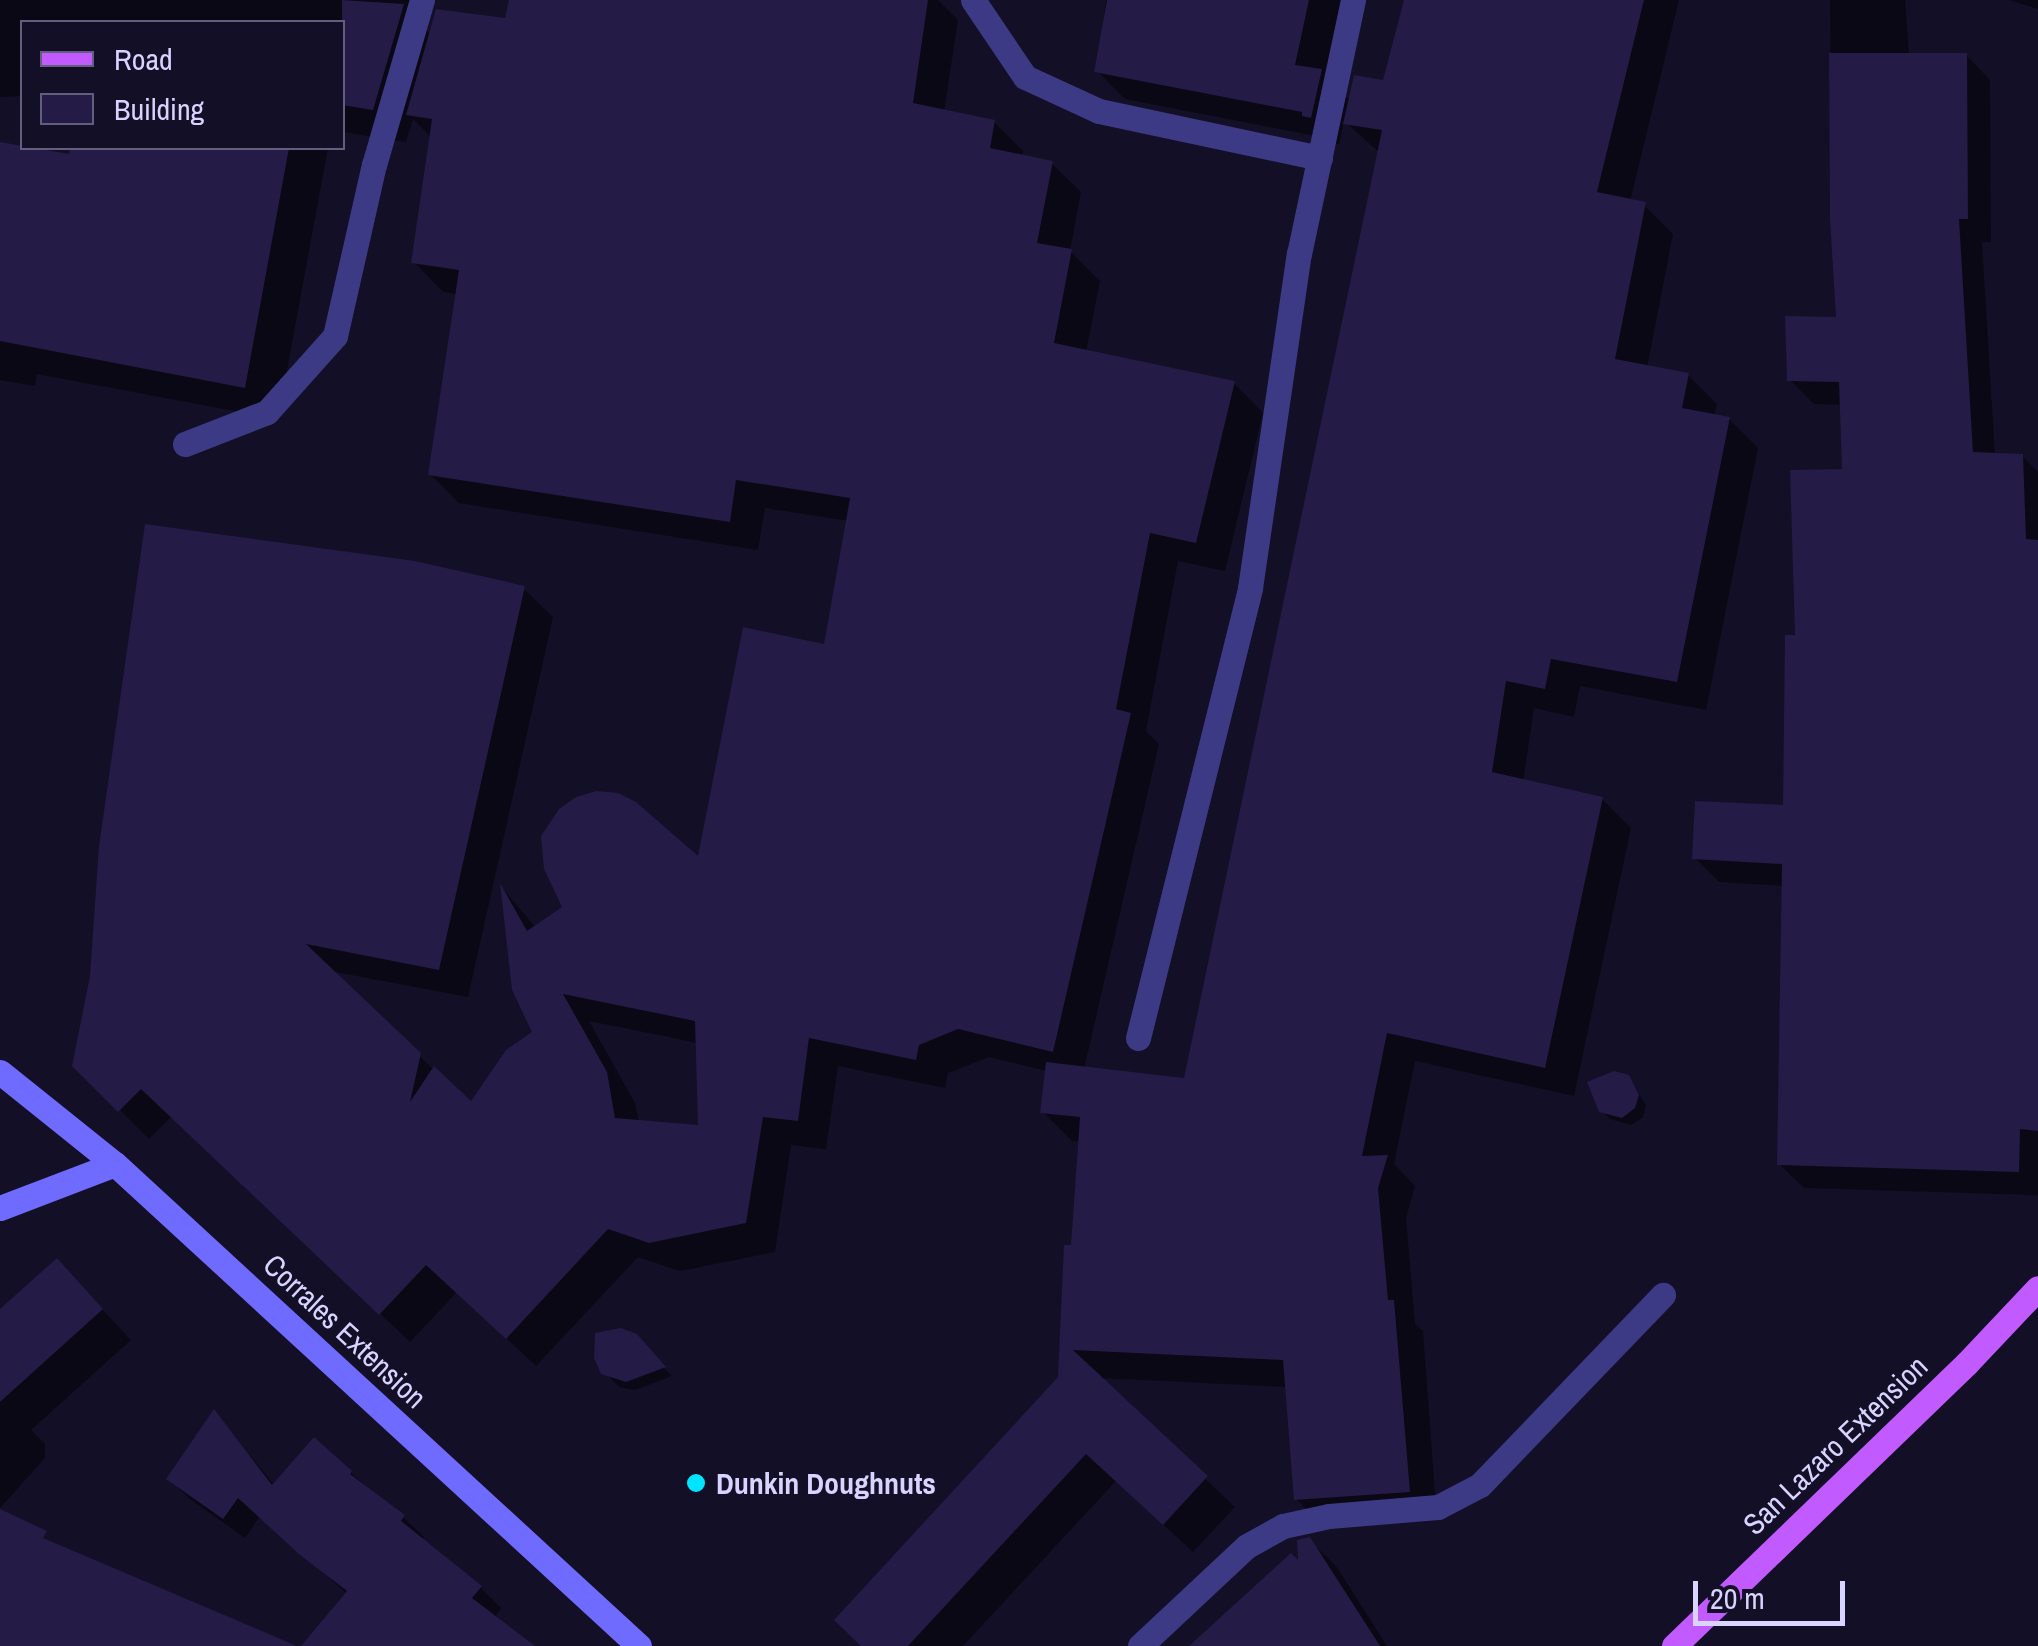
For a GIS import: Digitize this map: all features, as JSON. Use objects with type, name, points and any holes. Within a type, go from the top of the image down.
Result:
[{"type":"main road","name":"Corrales Extension","points":[[0,1072],[115,1164],[638,1646]]},
{"type":"main road","points":[[0,1208],[115,1164]]},
{"type":"main road","name":"San Lazaro Extension","points":[[1674,1646],[1967,1363],[2038,1288]]},
{"type":"lane","points":[[185,444],[268,412],[335,336],[374,165],[422,0]]},
{"type":"lane","points":[[973,0],[1025,77],[1098,111],[1320,158]]},
{"type":"lane","points":[[1138,1038],[1250,588],[1299,254],[1353,0]]},
{"type":"lane","points":[[1140,1646],[1246,1546],[1284,1526],[1329,1516],[1438,1507],[1480,1486],[1663,1294]]},
{"type":"building","points":[[342,0],[404,4],[373,110],[345,105]]},
{"type":"building","points":[[509,0],[928,0],[913,103],[995,120],[990,148],[1053,161],[1037,243],[1072,249],[1054,343],[1235,381],[1196,543],[1150,533],[1116,709],[1131,713],[1053,1052],[958,1029],[919,1045],[916,1060],[809,1038],[798,1121],[763,1117],[746,1223],[649,1243],[608,1229],[506,1339],[426,1265],[379,1315],[141,1089],[118,1112],[72,1066],[90,976],[99,846],[145,524],[415,561],[525,586],[439,970],[306,944],[421,1053],[410,1102],[434,1066],[471,1101],[506,1050],[532,1032],[512,990],[500,883],[527,931],[562,907],[544,869],[541,836],[559,809],[576,797],[596,791],[618,793],[636,802],[698,856],[743,627],[824,644],[850,498],[736,480],[730,522],[428,475],[459,270],[411,263],[432,119],[406,115],[436,9],[505,18]],"holes":[[[563,994],[695,1021],[698,1125],[615,1118],[607,1072]]]},
{"type":"building","points":[[1107,0],[1309,0],[1295,65],[1322,69],[1311,118],[1302,116],[1302,112],[1094,72]]},
{"type":"building","points":[[1404,0],[1644,0],[1597,192],[1646,202],[1615,359],[1689,373],[1682,408],[1730,417],[1677,682],[1551,659],[1545,689],[1506,681],[1492,772],[1603,797],[1545,1068],[1387,1033],[1362,1156],[1388,1155],[1378,1188],[1388,1300],[1394,1300],[1410,1492],[1294,1500],[1283,1360],[1073,1350],[1208,1476],[1163,1525],[1086,1454],[908,1646],[861,1646],[834,1620],[1058,1377],[1064,1245],[1071,1245],[1080,1117],[1040,1113],[1046,1062],[1184,1078],[1382,130],[1343,124],[1354,75],[1383,80]]},
{"type":"building","points":[[1829,53],[1967,53],[1968,219],[1959,219],[1973,452],[2023,454],[2026,539],[2038,540],[2038,1131],[2020,1129],[2019,1172],[1777,1165],[1782,864],[1692,859],[1695,801],[1783,805],[1785,635],[1795,635],[1790,470],[1842,469],[1839,382],[1787,381],[1785,316],[1836,317],[1830,219]]},
{"type":"building","points":[[0,142],[20,145],[20,150],[69,154],[70,150],[289,150],[245,388],[0,341]]},
{"type":"building","points":[[1614,1071],[1629,1075],[1639,1095],[1635,1108],[1622,1118],[1599,1112],[1587,1082]]},
{"type":"building","points":[[57,1258],[103,1309],[0,1402],[0,1309]]},
{"type":"building","points":[[621,1328],[637,1334],[666,1367],[626,1382],[601,1374],[594,1358],[595,1333]]},
{"type":"building","points":[[214,1409],[272,1485],[314,1437],[352,1471],[350,1474],[405,1515],[401,1521],[482,1586],[472,1598],[535,1646],[301,1646],[347,1591],[300,1555],[238,1498],[223,1519],[166,1479]]},
{"type":"building","points":[[0,1509],[47,1531],[43,1538],[297,1646],[0,1646]]},
{"type":"building","points":[[1310,1537],[1380,1646],[1189,1646],[1291,1553],[1298,1560],[1297,1540]]},
{"type":"place","name":"Dunkin Doughnuts","points":[[696,1483]]}]
